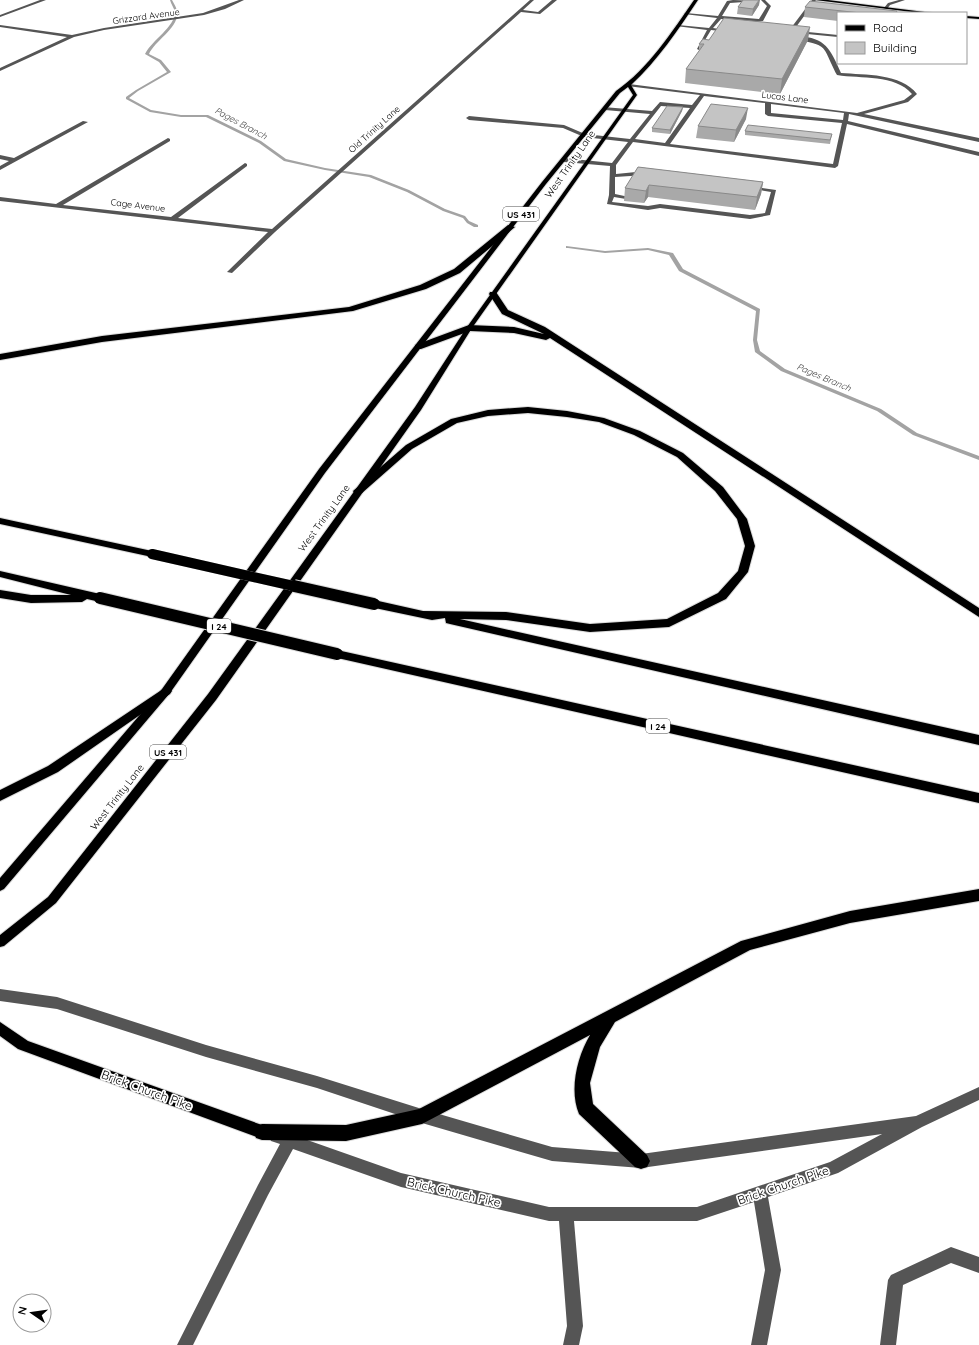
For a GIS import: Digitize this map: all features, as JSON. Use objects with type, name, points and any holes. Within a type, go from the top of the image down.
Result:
[{"type":"highway","points":[[0,357],[102,338],[357,307],[423,287],[457,271],[510,227]]},
{"type":"highway","points":[[493,294],[505,312],[542,329],[979,613]]},
{"type":"highway","points":[[418,347],[469,328],[514,330],[536,334],[563,343]]},
{"type":"highway","points":[[358,491],[409,447],[454,421],[488,413],[528,410],[566,414],[601,420],[637,432],[680,455],[719,488],[742,519],[750,546],[743,572],[722,596],[669,623],[590,628],[506,616],[424,614]]},
{"type":"highway","points":[[0,522],[424,614],[979,740]]},
{"type":"highway","name":"I 24","points":[[0,574],[337,654],[979,798]]},
{"type":"highway","points":[[0,594],[31,599],[100,598]]},
{"type":"highway","points":[[0,796],[53,769],[166,691]]},
{"type":"highway","points":[[262,1132],[346,1133],[422,1116],[746,946],[850,917],[979,895]]},
{"type":"highway","points":[[609,1018],[593,1044],[582,1083],[585,1108],[641,1161]]},
{"type":"main road","name":"West Trinity Lane","points":[[0,886],[166,691],[322,471],[510,227],[618,92],[630,85],[678,26],[696,0]]},
{"type":"main road","points":[[816,0],[922,12]]},
{"type":"main road","points":[[967,17],[979,18]]},
{"type":"main road","name":"West Trinity Lane","points":[[0,942],[52,900],[212,697],[418,408],[469,328],[603,137],[635,95],[630,85]]},
{"type":"main road","name":"Brick Church Pike","points":[[0,1028],[23,1045],[262,1132]]},
{"type":"street","points":[[0,16],[44,0]]},
{"type":"street","name":"Grizzard Avenue","points":[[1,69],[50,45],[74,36],[121,26],[166,22],[224,9],[242,0]]},
{"type":"street","name":"Old Trinity Lane","points":[[230,272],[273,231],[532,0]]},
{"type":"street","points":[[519,11],[539,14],[555,0]]},
{"type":"street","points":[[686,14],[720,17],[760,20],[769,6],[762,0],[735,0],[728,2],[720,17],[710,29],[699,49]]},
{"type":"street","points":[[816,0],[808,7],[793,27],[807,33],[837,36]]},
{"type":"street","points":[[886,8],[889,4],[903,0]]},
{"type":"street","points":[[808,7],[816,8]]},
{"type":"street","name":"Grizzard Avenue","points":[[0,26],[74,36]]},
{"type":"street","points":[[678,26],[732,31]]},
{"type":"street","points":[[790,37],[819,41],[826,47],[839,74],[903,84],[913,89],[915,94],[906,101],[856,114]]},
{"type":"street","name":"Lucas Lane","points":[[630,85],[847,112],[979,140]]},
{"type":"street","points":[[666,145],[703,94]]},
{"type":"street","points":[[768,102],[768,114],[844,122],[979,154]]},
{"type":"street","points":[[693,107],[660,104],[613,165],[612,195],[610,203],[648,208],[660,206],[750,217],[768,214],[774,191],[744,187]]},
{"type":"street","points":[[605,108],[653,113]]},
{"type":"street","points":[[469,118],[564,127],[584,135],[835,166],[847,112]]},
{"type":"street","points":[[0,168],[85,122]]},
{"type":"street","points":[[58,205],[168,140]]},
{"type":"street","points":[[0,157],[14,160]]},
{"type":"street","points":[[564,160],[613,165]]},
{"type":"street","points":[[173,219],[245,164]]},
{"type":"street","points":[[612,176],[654,174]]},
{"type":"street","points":[[612,195],[626,197]]},
{"type":"street","name":"Cage Avenue","points":[[0,199],[273,231]]},
{"type":"street","points":[[652,201],[660,206]]},
{"type":"street","name":"Brick Church Pike","points":[[0,996],[57,1003],[422,1116],[552,1154],[641,1161],[917,1122]]},
{"type":"street","name":"Brick Church Pike","points":[[262,1132],[401,1180],[549,1214],[697,1214],[834,1168],[917,1122],[979,1093]]},
{"type":"street","points":[[185,1345],[263,1190],[290,1141]]},
{"type":"street","points":[[758,1345],[773,1270],[760,1192]]},
{"type":"street","points":[[566,1214],[575,1326],[571,1345]]},
{"type":"street","points":[[888,1345],[896,1280],[951,1256],[979,1264]]},
{"type":"building","points":[[743,0],[759,0],[753,9],[738,7]]},
{"type":"building","points":[[810,1],[897,11],[852,12],[805,7]]},
{"type":"building","points":[[724,18],[810,27],[782,79],[686,69],[704,44],[699,44],[703,39],[709,40]]},
{"type":"building","points":[[711,104],[748,108],[736,130],[698,126]]},
{"type":"building","points":[[667,106],[683,107],[670,130],[652,128]]},
{"type":"building","points":[[748,125],[832,134],[830,140],[745,131]]},
{"type":"building","points":[[638,167],[763,182],[757,197],[649,185],[646,191],[625,188]]},
{"type":"waterway","name":"Pages Branch","points":[[171,0],[176,10],[173,23],[153,44],[147,54],[160,61],[169,72],[127,98],[150,111],[181,116],[207,116],[260,142],[285,160],[325,169],[370,176],[408,191],[444,210],[464,217],[468,222],[476,226]]},
{"type":"waterway","name":"Pages Branch","points":[[568,247],[605,252],[648,249],[671,254],[681,270],[758,310],[755,340],[758,352],[783,370],[879,410],[915,434],[979,458]]}]
